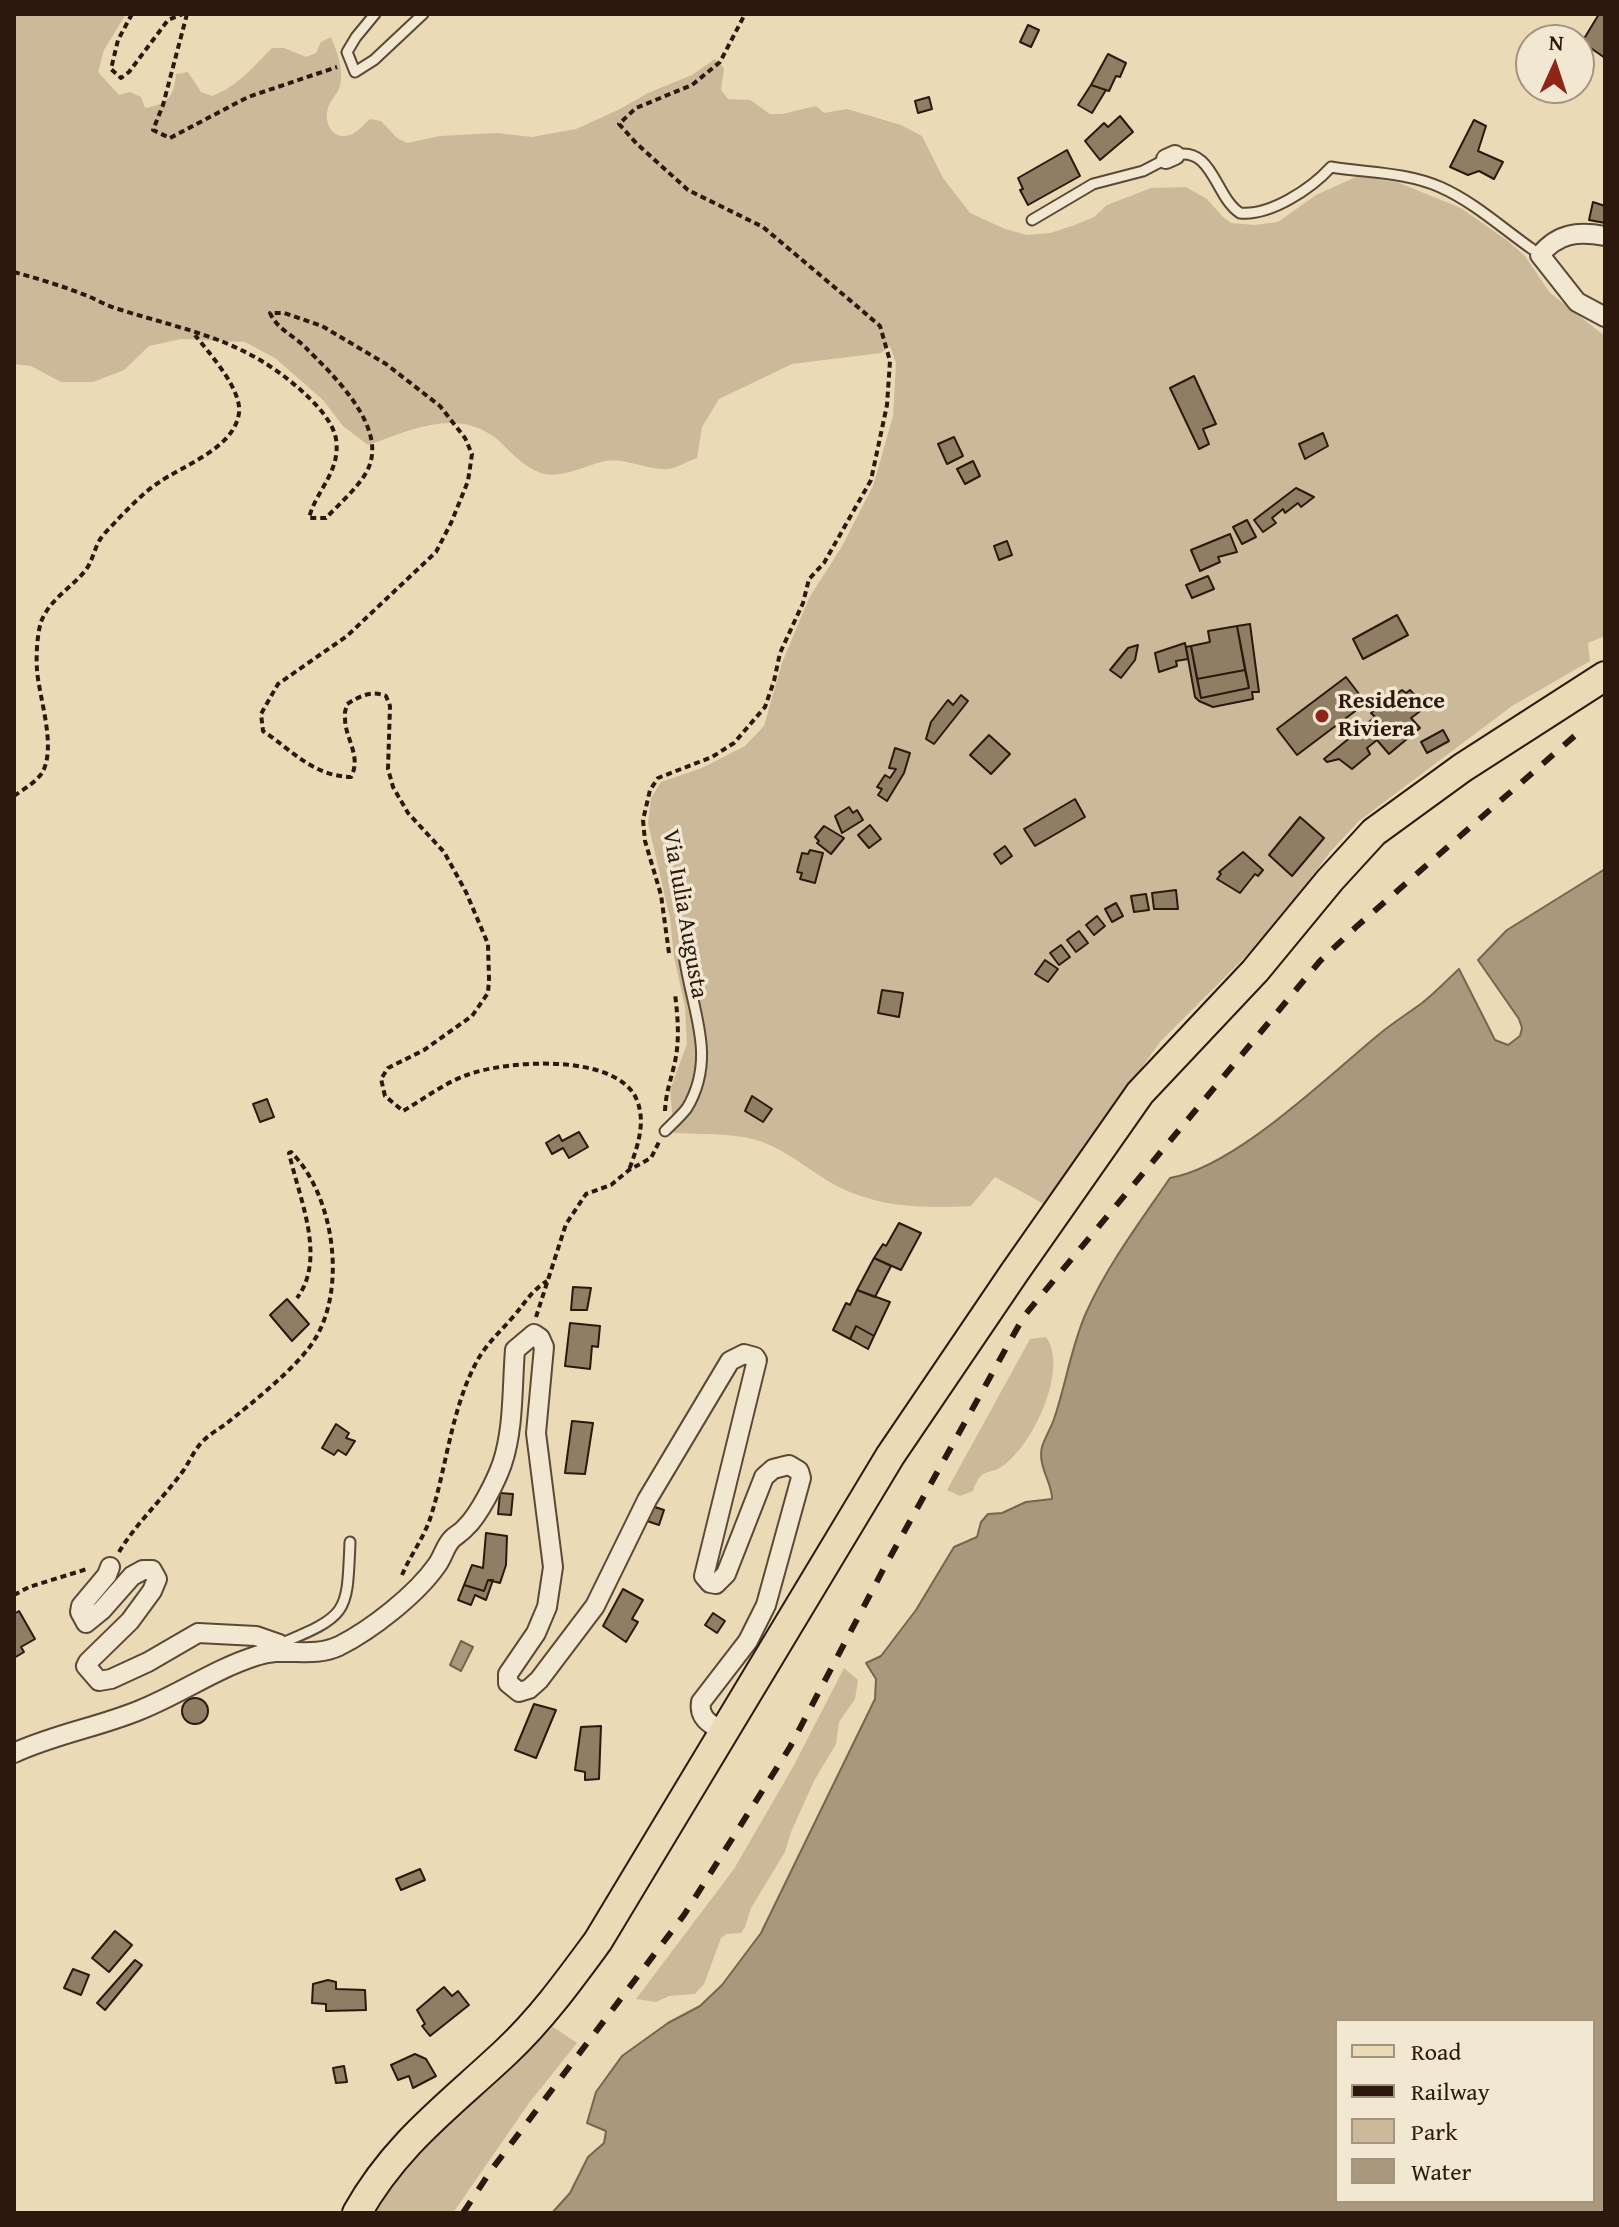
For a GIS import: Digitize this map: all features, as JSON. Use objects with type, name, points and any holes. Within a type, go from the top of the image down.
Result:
[{"type":"main road","points":[[357,2213],[399,2150],[510,2049],[563,1988],[598,1941],[890,1456],[1140,1093],[1255,971],[1374,832],[1462,768],[1605,676]]},
{"type":"street","points":[[1605,236],[1589,233],[1564,235],[1536,252],[1577,302],[1605,317]]},
{"type":"street","points":[[110,1567],[81,1606],[81,1617],[86,1623],[137,1572],[152,1570],[157,1579],[130,1621],[88,1662],[86,1666],[99,1681],[111,1679],[148,1662],[198,1633],[256,1636],[283,1647],[314,1654],[338,1646],[399,1604],[437,1566],[450,1540],[468,1526],[502,1465],[507,1443],[515,1350],[534,1334],[544,1347],[536,1433],[553,1567],[547,1607],[536,1633],[508,1674],[508,1683],[519,1692],[529,1689],[595,1606],[647,1500],[730,1361],[744,1354],[757,1360],[715,1525],[704,1576],[706,1580],[716,1584],[726,1574],[764,1477],[773,1469],[789,1465],[799,1471],[801,1478],[766,1605],[748,1641],[701,1702],[700,1712],[706,1721],[725,1733]]},
{"type":"street","points":[[14,1753],[56,1736],[108,1723],[225,1668],[283,1647]]},
{"type":"lane","points":[[375,14],[347,52],[355,72],[423,14]]},
{"type":"lane","points":[[1032,220],[1093,184],[1143,171],[1170,157],[1187,153],[1199,158],[1227,202],[1240,213],[1256,214],[1275,205],[1299,192],[1331,167],[1375,171],[1440,187],[1481,211],[1536,252]]},
{"type":"lane","points":[[665,1131],[687,1108],[704,1062],[699,1021],[688,987],[684,955]]},
{"type":"lane","points":[[283,1647],[337,1616],[343,1607],[348,1592],[350,1542]]},
{"type":"path","points":[[132,14],[112,56],[111,69],[121,78],[129,72],[168,20],[185,14]]},
{"type":"path","points":[[185,14],[163,105],[153,130],[170,138],[248,97],[350,62]]},
{"type":"path","name":"Via Iulia Augusta","points":[[671,966],[661,895],[645,841],[643,820],[650,790],[658,778],[712,757],[734,743],[765,707],[780,653],[803,603],[809,579],[824,563],[871,480],[887,405],[890,361],[880,326],[763,227],[688,190],[619,124],[636,108],[692,85],[720,62],[745,14]]},
{"type":"path","points":[[14,272],[115,308],[170,322],[193,333],[211,335],[264,360],[303,392],[326,418],[336,438],[335,466],[331,477],[313,501],[309,518],[326,518],[342,501],[367,471],[372,451],[360,408],[346,389],[302,344],[274,324],[270,313],[284,313],[322,326],[386,364],[440,406],[465,438],[472,454],[468,481],[436,552],[347,636],[278,684],[261,714],[263,731],[318,771],[332,776],[351,777],[355,769],[353,746],[344,719],[347,704],[364,694],[386,696],[390,706],[388,769],[393,787],[408,813],[444,852],[466,892],[488,944],[488,993],[472,1016],[424,1050],[388,1068],[381,1079],[385,1096],[403,1111],[459,1078],[499,1066],[562,1064],[598,1072],[626,1085],[641,1114],[639,1143],[629,1170]]},
{"type":"path","points":[[14,796],[32,784],[43,771],[46,758],[47,734],[37,671],[42,621],[53,602],[85,570],[100,539],[118,520],[156,484],[227,437],[239,414],[239,404],[233,390],[217,362],[193,333]]},
{"type":"path","name":"Via Iulia Augusta","points":[[534,1334],[538,1306],[566,1224],[586,1194],[611,1185],[651,1158],[665,1131],[666,1089],[674,1067],[679,1027],[673,980]]},
{"type":"path","points":[[14,1595],[91,1567],[110,1567],[133,1529],[183,1471],[201,1443],[260,1395],[315,1339],[328,1303],[333,1244],[323,1202],[308,1172],[291,1152],[312,1257],[310,1273],[297,1298]]},
{"type":"path","points":[[399,1604],[398,1583],[429,1522],[448,1459],[450,1437],[473,1368],[485,1347],[531,1292],[547,1281]]},
{"type":"green space","points":[[14,14],[126,14],[104,50],[98,72],[119,95],[130,92],[141,97],[145,108],[168,98],[174,88],[176,74],[188,72],[201,92],[212,96],[237,82],[272,48],[284,48],[306,57],[316,53],[321,42],[331,37],[338,55],[341,80],[327,113],[331,129],[344,136],[355,132],[370,119],[381,121],[397,138],[407,143],[440,136],[497,133],[532,137],[576,129],[692,75],[715,59],[724,68],[721,90],[728,99],[750,100],[770,114],[816,106],[824,113],[847,109],[901,125],[922,136],[943,178],[970,213],[1027,235],[1050,233],[1072,226],[1094,217],[1107,205],[1151,188],[1186,187],[1207,199],[1231,223],[1255,225],[1278,222],[1316,195],[1358,176],[1397,182],[1461,208],[1508,241],[1525,256],[1550,293],[1605,336],[1605,636],[1588,643],[1590,661],[1512,706],[1359,821],[1331,851],[1270,932],[1160,1042],[1044,1204],[995,1177],[971,1206],[894,1204],[839,1187],[787,1154],[754,1139],[674,1133],[670,1090],[687,1044],[685,1007],[674,957],[670,918],[648,823],[651,798],[661,782],[702,768],[745,746],[764,726],[782,663],[809,598],[841,548],[873,486],[893,416],[896,363],[890,346],[881,353],[792,364],[719,399],[702,427],[697,458],[679,466],[660,469],[609,461],[556,475],[528,467],[497,439],[482,429],[466,424],[433,424],[368,445],[343,426],[323,400],[275,358],[245,342],[181,339],[149,346],[124,370],[93,382],[61,382],[31,366],[14,364]]},
{"type":"green space","points":[[1046,1337],[1052,1351],[1050,1386],[1026,1441],[1004,1465],[979,1478],[973,1491],[960,1496],[947,1490],[1030,1339]]},
{"type":"green space","points":[[844,1668],[858,1680],[855,1699],[839,1722],[836,1744],[814,1781],[785,1852],[751,1908],[745,1927],[741,1933],[727,1934],[721,1938],[704,1984],[695,1994],[669,1996],[656,2002],[636,1999],[734,1869],[793,1767]]},
{"type":"green space","points":[[553,2027],[577,2043],[529,2103],[453,2213],[372,2213],[385,2189],[431,2136],[495,2083]]},
{"type":"water","points":[[1605,869],[1605,2213],[552,2213],[570,2193],[588,2157],[604,2143],[606,2131],[587,2123],[596,2092],[622,2056],[668,2023],[700,2006],[722,1985],[761,1933],[875,1699],[876,1679],[866,1663],[881,1656],[916,1610],[954,1547],[977,1537],[981,1522],[988,1514],[1002,1513],[1026,1502],[1052,1499],[1042,1461],[1042,1447],[1054,1419],[1081,1326],[1114,1260],[1170,1178],[1223,1157],[1279,1119],[1382,1032],[1427,999],[1459,969],[1495,1040],[1508,1045],[1520,1036],[1522,1028],[1519,1019],[1478,960],[1507,930]]},
{"type":"water","points":[[461,1641],[473,1647],[461,1671],[450,1665]]},
{"type":"building","points":[[1599,14],[1605,14],[1605,58],[1595,51],[1593,24]]},
{"type":"building","points":[[1028,25],[1039,30],[1031,47],[1020,42]]},
{"type":"building","points":[[1108,54],[1126,63],[1109,91],[1091,85]]},
{"type":"building","points":[[1091,85],[1106,90],[1092,113],[1078,105]]},
{"type":"building","points":[[929,97],[932,109],[918,113],[915,101]]},
{"type":"building","points":[[1120,116],[1133,132],[1100,160],[1085,141],[1104,123],[1108,127]]},
{"type":"building","points":[[1474,120],[1486,126],[1478,151],[1503,162],[1494,179],[1479,171],[1468,175],[1450,167]]},
{"type":"building","points":[[1067,150],[1080,176],[1028,205],[1018,178]]},
{"type":"building","points":[[1593,202],[1605,206],[1605,223],[1589,220]]},
{"type":"building","points":[[1194,376],[1216,424],[1203,429],[1209,444],[1199,449],[1170,388]]},
{"type":"building","points":[[1323,433],[1328,446],[1305,459],[1299,444]]},
{"type":"building","points":[[954,437],[963,456],[947,464],[938,444]]},
{"type":"building","points":[[973,461],[980,476],[965,484],[957,469]]},
{"type":"building","points":[[1296,488],[1314,497],[1301,507],[1298,503],[1285,513],[1283,509],[1272,518],[1276,523],[1263,532],[1254,520]]},
{"type":"building","points":[[1247,520],[1256,537],[1242,544],[1233,527]]},
{"type":"building","points":[[1230,534],[1237,552],[1218,557],[1220,562],[1200,571],[1191,550]]},
{"type":"building","points":[[1007,541],[1012,555],[999,560],[994,546]]},
{"type":"building","points":[[1208,576],[1214,589],[1192,598],[1186,585]]},
{"type":"building","points":[[1397,615],[1408,635],[1363,659],[1353,639]]},
{"type":"building","points":[[1250,624],[1259,692],[1252,692],[1253,699],[1213,707],[1199,701],[1195,697],[1186,647],[1191,646],[1201,698],[1249,688],[1237,626]]},
{"type":"building","points":[[1237,626],[1245,670],[1197,679],[1191,646],[1210,642],[1208,631]]},
{"type":"building","points":[[1185,643],[1188,659],[1176,661],[1177,666],[1159,672],[1155,653]]},
{"type":"building","points":[[1138,645],[1135,660],[1121,678],[1110,670],[1128,648]]},
{"type":"building","points":[[1245,670],[1249,688],[1201,698],[1197,679]]},
{"type":"building","name":"Residence Riviera","points":[[1346,677],[1366,703],[1297,755],[1277,729]]},
{"type":"building","points":[[1402,690],[1406,693],[1410,690],[1419,700],[1423,709],[1411,718],[1420,728],[1389,754],[1377,740],[1367,748],[1370,754],[1352,769],[1339,759],[1327,762],[1324,759],[1375,717],[1371,713]]},
{"type":"building","points":[[961,695],[968,701],[934,744],[926,739],[931,722],[948,700],[953,705]]},
{"type":"building","points":[[1443,730],[1449,741],[1427,753],[1421,742]]},
{"type":"building","points":[[989,735],[1010,754],[991,774],[970,755]]},
{"type":"building","points":[[895,748],[910,753],[904,773],[887,801],[878,795],[882,789],[877,787],[885,775],[890,778],[896,769],[889,768]]},
{"type":"building","points":[[1075,799],[1085,817],[1035,846],[1024,829]]},
{"type":"building","points":[[849,807],[853,813],[857,810],[863,820],[842,833],[835,816]]},
{"type":"building","points":[[1300,817],[1324,838],[1292,876],[1269,855]]},
{"type":"building","points":[[870,825],[881,839],[869,848],[858,835]]},
{"type":"building","points":[[824,826],[844,838],[831,854],[817,843],[819,841],[815,837]]},
{"type":"building","points":[[1005,846],[1012,856],[1001,864],[994,854]]},
{"type":"building","points":[[810,850],[823,853],[815,883],[800,879],[802,873],[797,872],[802,853],[808,854]]},
{"type":"building","points":[[1243,852],[1263,870],[1258,876],[1255,874],[1240,893],[1217,879],[1221,874],[1219,872]]},
{"type":"building","points":[[1176,890],[1178,909],[1154,909],[1152,893]]},
{"type":"building","points":[[1146,894],[1149,910],[1134,912],[1131,896]]},
{"type":"building","points":[[1116,903],[1123,916],[1112,922],[1105,909]]},
{"type":"building","points":[[1097,916],[1105,926],[1094,935],[1086,925]]},
{"type":"building","points":[[1079,931],[1088,943],[1076,952],[1067,940]]},
{"type":"building","points":[[1061,945],[1070,957],[1059,965],[1050,953]]},
{"type":"building","points":[[1045,960],[1058,969],[1048,982],[1035,974]]},
{"type":"building","points":[[882,990],[903,993],[899,1017],[878,1013]]},
{"type":"building","points":[[752,1096],[772,1109],[763,1122],[745,1111]]},
{"type":"building","points":[[267,1099],[274,1117],[260,1122],[253,1104]]},
{"type":"building","points":[[579,1132],[588,1147],[569,1158],[563,1148],[552,1154],[546,1143],[559,1135],[562,1141]]},
{"type":"building","points":[[899,1223],[921,1233],[901,1270],[874,1258],[883,1244],[886,1246]]},
{"type":"building","points":[[874,1258],[891,1266],[875,1297],[857,1290]]},
{"type":"building","points":[[573,1287],[591,1288],[587,1310],[571,1310]]},
{"type":"building","points":[[857,1290],[890,1302],[874,1336],[856,1326],[850,1339],[833,1330],[846,1303],[850,1305]]},
{"type":"building","points":[[287,1299],[309,1324],[292,1341],[270,1315]]},
{"type":"building","points":[[570,1323],[600,1326],[598,1347],[592,1346],[590,1369],[565,1366]]},
{"type":"building","points":[[856,1326],[874,1336],[868,1349],[850,1339]]},
{"type":"building","points":[[572,1421],[593,1423],[585,1474],[565,1473]]},
{"type":"building","points":[[336,1424],[349,1433],[346,1438],[355,1441],[346,1455],[338,1450],[334,1455],[322,1448]]},
{"type":"building","points":[[500,1493],[513,1494],[511,1515],[498,1514]]},
{"type":"building","points":[[652,1506],[664,1510],[659,1525],[647,1521]]},
{"type":"building","points":[[486,1533],[507,1536],[506,1565],[500,1583],[488,1580],[484,1591],[464,1585],[472,1565],[483,1568]]},
{"type":"building","points":[[488,1580],[493,1580],[486,1600],[475,1595],[471,1605],[458,1600],[464,1585],[484,1591]]},
{"type":"building","points":[[623,1589],[643,1600],[632,1619],[638,1622],[626,1642],[603,1626]]},
{"type":"building","points":[[19,1611],[35,1639],[21,1647],[24,1652],[14,1658],[14,1614]]},
{"type":"building","points":[[713,1613],[725,1621],[717,1633],[705,1625]]},
{"type":"building","points":[[195,1698],[204,1702],[208,1711],[204,1720],[195,1724],[186,1720],[182,1711],[186,1702]]},
{"type":"building","points":[[534,1704],[556,1710],[536,1758],[515,1750]]},
{"type":"building","points":[[601,1726],[599,1779],[585,1780],[585,1772],[575,1770],[581,1727]]},
{"type":"building","points":[[420,1869],[425,1880],[401,1890],[396,1879]]},
{"type":"building","points":[[115,1931],[132,1945],[109,1972],[92,1958]]},
{"type":"building","points":[[135,1960],[142,1965],[105,2010],[97,2003]]},
{"type":"building","points":[[73,1969],[89,1975],[81,1995],[64,1988]]},
{"type":"building","points":[[328,1980],[336,1982],[336,1989],[365,1990],[366,2010],[326,2011],[326,2004],[312,2003],[313,1984]]},
{"type":"building","points":[[444,1987],[452,1996],[458,1991],[469,2005],[430,2036],[422,2026],[425,2024],[417,2010]]},
{"type":"building","points":[[415,2054],[426,2059],[436,2076],[413,2088],[409,2076],[398,2080],[391,2065]]},
{"type":"building","points":[[344,2066],[347,2082],[336,2083],[333,2068]]},
{"type":"railway","points":[[463,2213],[492,2169],[684,1915],[790,1747],[884,1568],[1024,1316],[1320,961],[1578,733]]},
{"type":"place","name":"Residence Riviera","points":[[1322,716]]}]
